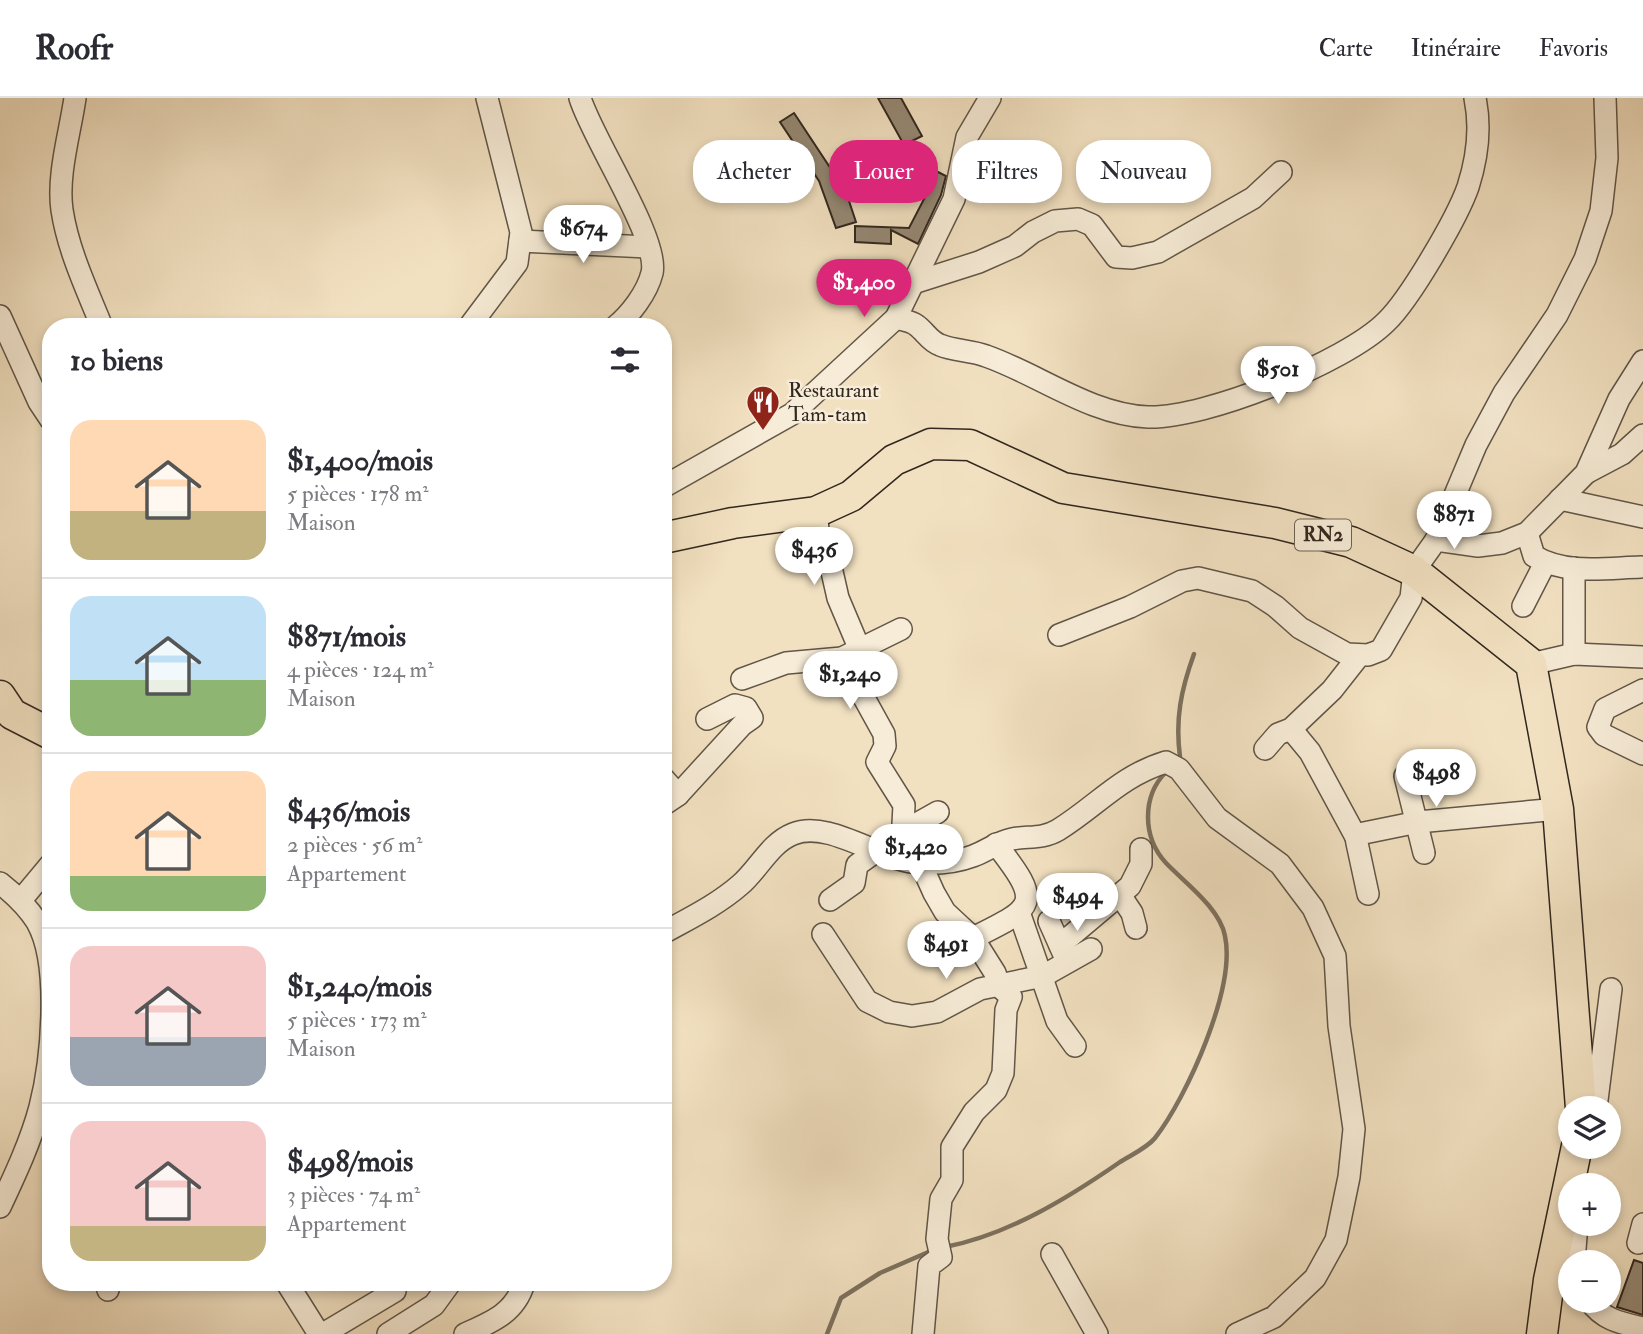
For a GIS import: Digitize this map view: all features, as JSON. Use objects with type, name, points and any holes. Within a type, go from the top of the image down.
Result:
[{"type":"highway","name":"RN2","points":[[672,536],[733,523],[816,512],[851,496],[894,460],[930,444],[970,445],[1063,488],[1275,523],[1351,542],[1414,570],[1531,664]]},
{"type":"highway","points":[[1531,664],[1558,810],[1580,1096]]},
{"type":"highway","points":[[0,696],[12,714],[42,729]]},
{"type":"highway","points":[[1542,1334],[1549,1280],[1574,1159]]},
{"type":"street","points":[[75,98],[62,187],[62,209],[68,238],[99,318]]},
{"type":"street","points":[[476,318],[517,262],[520,242],[514,198],[499,153],[487,98]]},
{"type":"street","points":[[580,98],[648,247],[652,273],[643,294],[623,318]]},
{"type":"street","points":[[896,318],[915,324],[941,346],[987,356],[1102,408],[1148,417],[1188,412],[1253,394],[1325,363],[1386,323],[1420,276],[1468,188],[1478,142],[1475,98]]},
{"type":"street","points":[[1059,635],[1130,607],[1182,581],[1198,578],[1252,591],[1275,606],[1300,628],[1347,654],[1358,657],[1381,650],[1411,598],[1414,570],[1436,540],[1476,445],[1504,393],[1557,315],[1585,259],[1601,211],[1607,158],[1605,98]]},
{"type":"street","points":[[672,482],[792,414],[896,318],[910,284],[954,199],[967,136],[990,99]]},
{"type":"street","points":[[910,284],[979,262],[1015,246],[1055,221],[1078,219],[1093,225],[1116,257],[1132,258],[1158,251],[1253,198],[1281,172]]},
{"type":"street","points":[[520,242],[648,247]]},
{"type":"street","points":[[0,316],[42,408]]},
{"type":"street","points":[[1586,472],[1619,399],[1643,361]]},
{"type":"street","points":[[1436,540],[1478,546],[1502,543],[1527,533],[1586,472],[1622,454],[1643,435]]},
{"type":"street","points":[[1560,499],[1643,517]]},
{"type":"street","points":[[816,512],[819,538],[828,554],[851,654],[884,734],[885,746],[877,762],[904,805],[906,830],[919,863],[945,912],[973,938],[995,972],[1000,987],[1011,997],[1006,1010],[1003,1073],[996,1090],[974,1112],[952,1147],[952,1180],[941,1199],[939,1248],[929,1266],[923,1334]]},
{"type":"street","points":[[1527,533],[1534,556],[1545,563],[1574,568],[1641,567]]},
{"type":"street","points":[[1523,606],[1545,563]]},
{"type":"street","points":[[1574,568],[1574,654]]},
{"type":"street","points":[[742,679],[786,663],[851,654],[901,629]]},
{"type":"street","points":[[1531,664],[1574,654],[1643,657]]},
{"type":"street","points":[[1265,749],[1278,734],[1291,729],[1332,690],[1358,657]]},
{"type":"street","points":[[1643,690],[1605,709],[1598,727],[1604,735],[1643,754]]},
{"type":"street","points":[[672,798],[687,771],[742,725],[751,721],[754,703],[728,707],[706,719]]},
{"type":"street","points":[[1291,729],[1314,760],[1356,837],[1368,894]]},
{"type":"street","points":[[672,928],[718,904],[743,883],[776,844],[792,834],[808,830],[826,833],[891,858],[919,863],[949,863],[974,856],[1013,838],[1032,839],[1057,831],[1103,794],[1133,775],[1173,766],[1217,818],[1280,864],[1313,908],[1335,956],[1339,1026],[1354,1129],[1349,1177],[1336,1240],[1315,1278],[1274,1317],[1237,1334]]},
{"type":"street","points":[[1405,776],[1424,853]]},
{"type":"street","points":[[1356,837],[1418,821],[1558,810]]},
{"type":"street","points":[[830,900],[851,888],[857,865],[906,830],[938,812]]},
{"type":"street","points":[[973,938],[1020,915],[1027,902],[1025,888],[1015,867],[996,844]]},
{"type":"street","points":[[823,934],[867,1001],[889,1012],[912,1016],[937,1012],[969,993],[1042,976],[1091,915],[1130,886],[1141,864],[1141,849]]},
{"type":"street","points":[[21,900],[42,875]]},
{"type":"street","points":[[0,883],[21,900],[37,923],[42,937]]},
{"type":"street","points":[[1120,895],[1132,913],[1136,928]]},
{"type":"street","points":[[1020,915],[1057,1021],[1075,1046]]},
{"type":"street","points":[[1049,921],[1063,953]]},
{"type":"street","points":[[1063,953],[1091,949]]},
{"type":"street","points":[[1598,1096],[1611,989]]},
{"type":"street","points":[[0,1207],[40,1106],[42,1093]]},
{"type":"street","points":[[1052,1254],[1097,1334]]},
{"type":"street","points":[[292,1291],[321,1334],[395,1291]]},
{"type":"street","points":[[388,1334],[434,1305],[444,1291]]},
{"type":"street","points":[[465,1334],[495,1322],[510,1309],[520,1291]]},
{"type":"street","points":[[1600,1313],[1611,1321],[1643,1328]]},
{"type":"building","points":[[878,98],[901,98],[922,136],[914,140],[901,140]]},
{"type":"building","points":[[794,113],[812,140],[792,140],[780,122]]},
{"type":"building","points":[[815,145],[829,166],[829,203],[850,203],[856,222],[836,228],[815,175]]},
{"type":"building","points":[[938,172],[946,176],[938,201]]},
{"type":"building","points":[[922,203],[937,203],[918,244],[891,230],[891,244],[855,242],[855,226],[909,228]]},
{"type":"building","points":[[1634,1260],[1643,1263],[1643,1315],[1621,1308],[1621,1296]]},
{"type":"waterway","points":[[1177,761],[1180,757],[1180,705],[1194,654]]},
{"type":"waterway","points":[[945,1247],[992,1234],[1037,1213],[1080,1189],[1152,1142],[1168,1120],[1194,1070],[1216,1012],[1223,984],[1225,936],[1216,915],[1166,863],[1152,841],[1149,804],[1158,782],[1166,772]]},
{"type":"waterway","points":[[827,1334],[841,1298],[880,1273],[933,1250]]},
{"type":"place","name":"Restaurant Tam-tam","points":[[763,432]]}]
